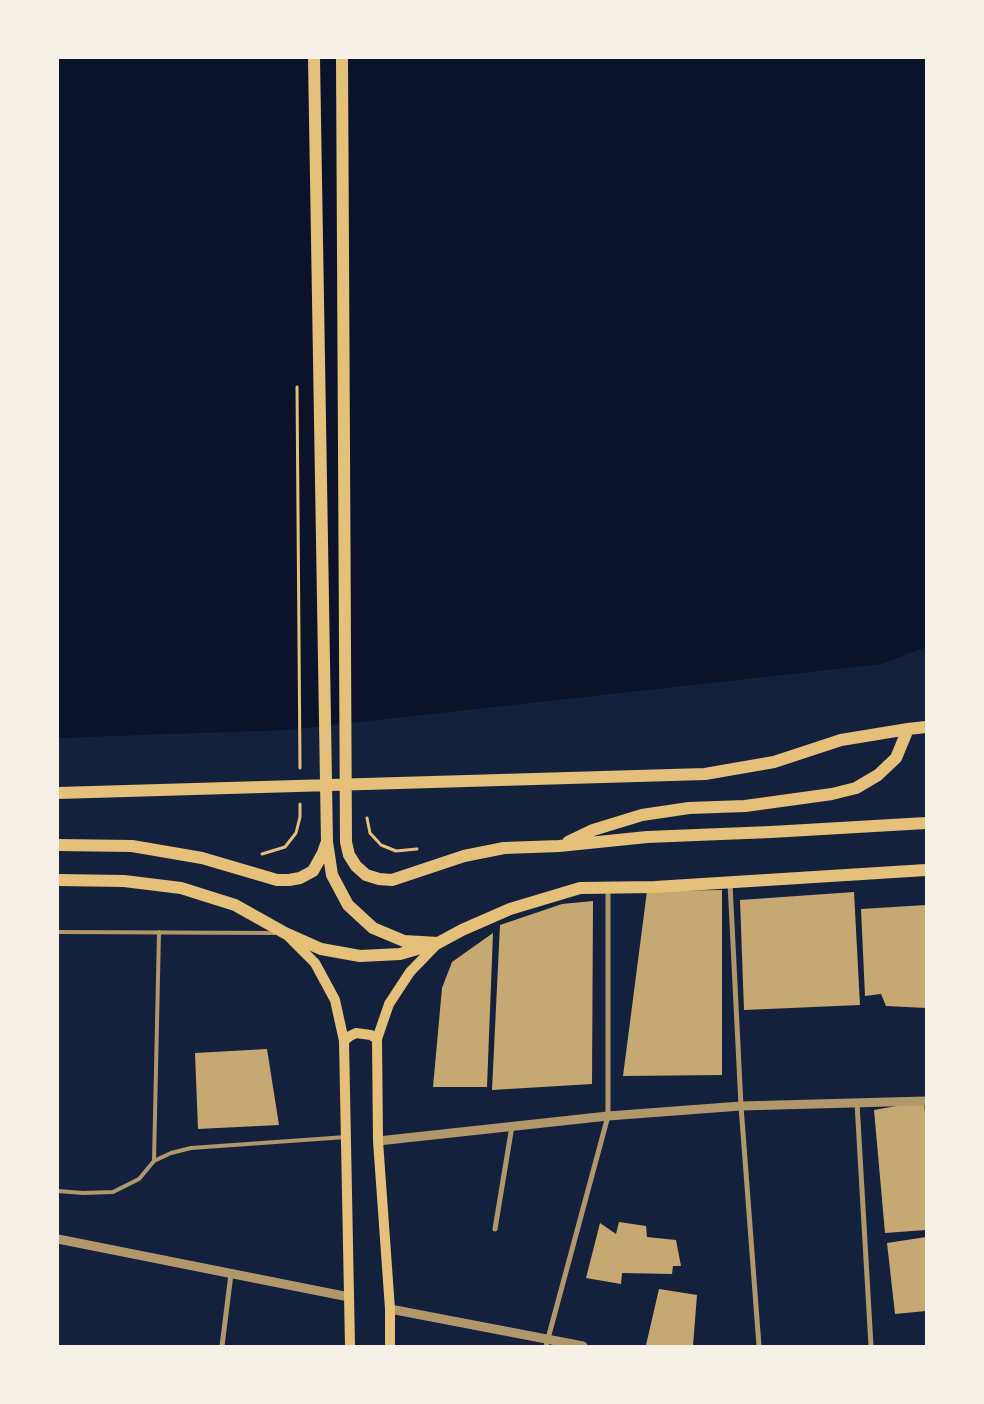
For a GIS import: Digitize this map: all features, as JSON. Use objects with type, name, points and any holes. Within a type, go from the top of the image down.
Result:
[{"type":"main road","points":[[314,58],[327,842],[332,875],[348,905],[373,928],[404,941],[438,943]]},
{"type":"main road","points":[[342,58],[346,842],[349,855],[356,866],[366,875],[392,880],[464,856],[504,848],[559,846],[647,837],[926,823]]},
{"type":"main road","points":[[58,793],[705,774],[774,762],[841,740],[908,728],[926,727]]},
{"type":"main road","points":[[559,846],[593,830],[642,815],[689,808],[745,806],[832,794],[856,788],[878,776],[896,758],[908,728]]},
{"type":"main road","points":[[58,845],[132,846],[202,858],[277,880],[289,880],[300,878],[313,871],[327,842]]},
{"type":"main road","points":[[58,880],[124,881],[181,888],[235,905],[285,933],[321,949],[360,956],[400,954],[438,943],[462,930],[510,909],[580,888],[655,887],[926,870]]},
{"type":"main road","points":[[285,933],[315,963],[335,1000],[344,1041],[350,1346]]},
{"type":"main road","points":[[390,1346],[390,1309],[378,1141],[377,1039],[389,1004],[410,972],[438,943]]},
{"type":"main road","points":[[344,1041],[356,1034],[371,1035],[377,1039]]},
{"type":"street","points":[[730,882],[741,1106],[759,1346]]},
{"type":"street","points":[[547,1343],[608,1116],[608,888]]},
{"type":"street","points":[[378,1141],[608,1116],[741,1106],[926,1101]]},
{"type":"street","points":[[858,1103],[871,1346]]},
{"type":"street","points":[[495,1229],[512,1126]]},
{"type":"street","points":[[58,1238],[349,1297]]},
{"type":"street","points":[[222,1346],[230,1274]]},
{"type":"street","points":[[390,1309],[547,1343],[583,1346]]},
{"type":"lane","points":[[58,932],[285,933]]},
{"type":"lane","points":[[154,1161],[159,932]]},
{"type":"lane","points":[[58,1190],[83,1193],[113,1192],[139,1179],[154,1161],[171,1153],[191,1148],[346,1137]]},
{"type":"path","points":[[297,377],[300,777]]},
{"type":"path","points":[[258,855],[285,847],[296,833],[300,817],[300,797]]},
{"type":"path","points":[[367,817],[370,833],[381,845],[396,851],[421,849]]},
{"type":"water","points":[[58,58],[926,58],[926,647],[882,664],[287,730],[58,738]]},
{"type":"building","points":[[722,890],[722,1075],[623,1076],[647,891]]},
{"type":"building","points":[[854,892],[860,1005],[744,1010],[740,900]]},
{"type":"building","points":[[593,901],[592,1084],[492,1090],[500,925],[562,904]]},
{"type":"building","points":[[926,905],[926,1008],[886,1006],[881,994],[865,996],[861,909]]},
{"type":"building","points":[[493,933],[487,1087],[433,1087],[442,988],[452,962]]},
{"type":"building","points":[[267,1049],[279,1125],[198,1129],[195,1053]]},
{"type":"building","points":[[924,1101],[926,1124],[926,1230],[885,1233],[874,1110]]},
{"type":"building","points":[[619,1222],[646,1226],[647,1237],[676,1240],[681,1266],[673,1266],[672,1274],[622,1273],[621,1284],[586,1278],[600,1223],[616,1234]]},
{"type":"building","points":[[926,1237],[926,1311],[895,1314],[887,1243]]},
{"type":"building","points":[[659,1289],[697,1295],[693,1346],[646,1345]]}]
